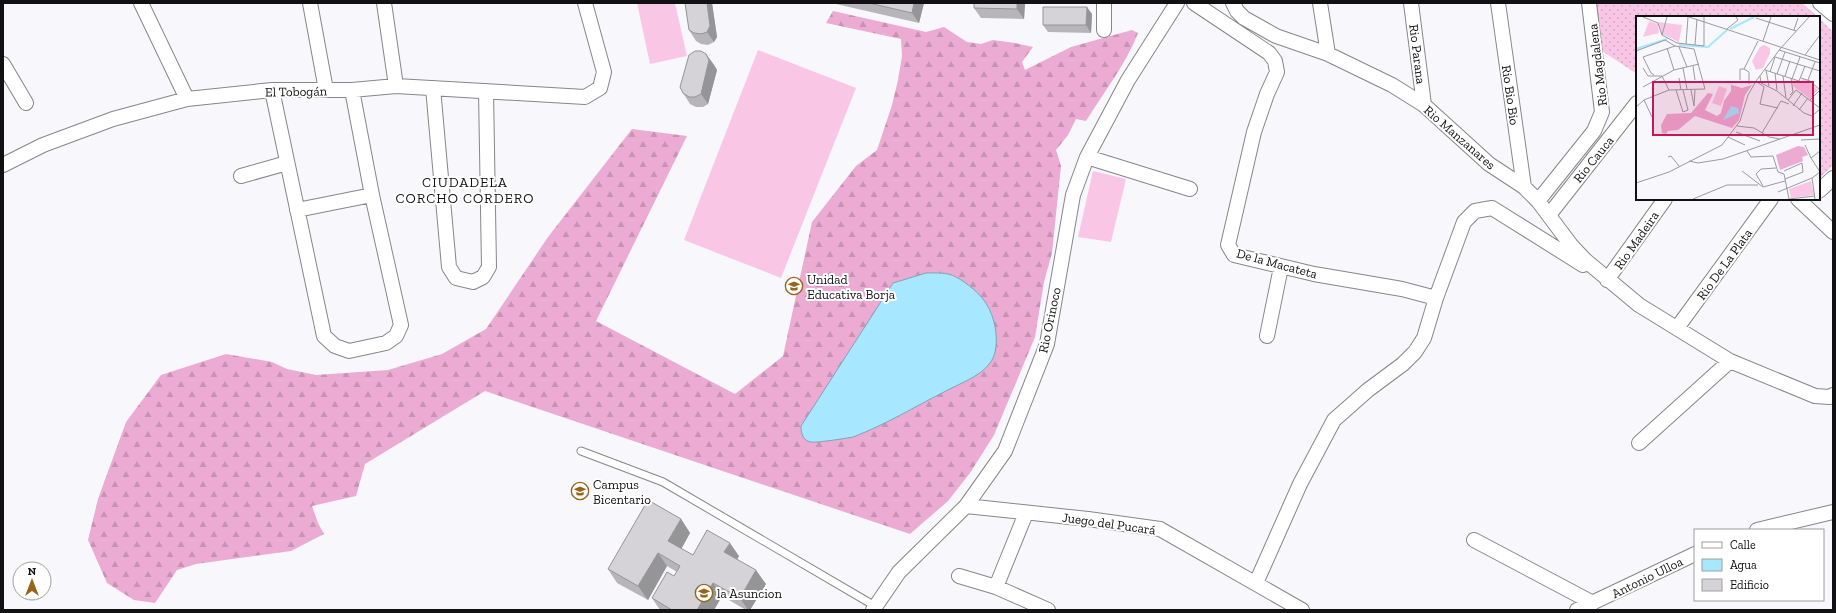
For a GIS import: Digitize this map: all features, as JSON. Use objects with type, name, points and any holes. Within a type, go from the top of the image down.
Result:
[{"type":"street","points":[[141,3],[187,99]]},
{"type":"street","points":[[310,3],[326,90]]},
{"type":"street","points":[[384,3],[396,86]]},
{"type":"street","name":"El Tobogán","points":[[3,165],[43,145],[114,119],[187,99],[272,90],[352,90],[396,86],[585,96],[600,88],[604,72],[585,3]]},
{"type":"street","points":[[1104,3],[1104,30]]},
{"type":"street","name":"Rio Orinoco","points":[[874,608],[899,572],[966,506],[1005,450],[1047,344],[1073,195],[1086,157],[1128,80],[1177,3]]},
{"type":"street","name":"De la Macateta","points":[[1194,3],[1269,53],[1275,61],[1277,72],[1267,94],[1254,132],[1228,245],[1234,255],[1314,274],[1402,289],[1436,298]]},
{"type":"street","name":"Rio Manzanares","points":[[1233,3],[1237,11],[1244,18],[1276,36],[1328,54],[1392,85],[1424,105],[1489,164],[1524,187],[1538,201],[1584,260],[1639,305],[1730,361],[1816,396],[1832,397]]},
{"type":"street","points":[[1320,3],[1328,54]]},
{"type":"street","name":"Rio Parana","points":[[1411,3],[1424,105]]},
{"type":"street","name":"Rio Bio Bio","points":[[1498,3],[1524,187]]},
{"type":"street","name":"Rio Magdalena","points":[[1538,201],[1594,131],[1602,112],[1589,3]]},
{"type":"street","points":[[3,64],[26,103]]},
{"type":"street","points":[[433,88],[449,267],[456,278],[473,282],[483,276],[489,267],[486,91]]},
{"type":"street","points":[[272,90],[324,336],[335,346],[349,351],[386,343],[396,336],[401,325],[372,195],[352,90]]},
{"type":"street","name":"Rio Cauca","points":[[1549,215],[1636,104]]},
{"type":"street","points":[[1086,157],[1190,189]]},
{"type":"street","points":[[240,176],[287,163]]},
{"type":"street","points":[[1820,190],[1833,178]]},
{"type":"street","points":[[297,210],[372,195]]},
{"type":"street","name":"Rio Madeira","points":[[1608,280],[1664,200]]},
{"type":"street","name":"Rio De La Plata","points":[[1677,328],[1770,200]]},
{"type":"street","points":[[1804,201],[1833,232]]},
{"type":"street","points":[[1256,583],[1300,484],[1334,420],[1368,390],[1403,364],[1415,352],[1424,338],[1436,298],[1464,222],[1475,211],[1492,208],[1608,280]]},
{"type":"street","points":[[1267,336],[1281,266]]},
{"type":"street","points":[[1639,443],[1730,361]]},
{"type":"street","name":"Juego del Pucará","points":[[966,506],[1088,519],[1160,529],[1302,610]]},
{"type":"street","points":[[1761,529],[1833,512]]},
{"type":"street","points":[[996,587],[1026,513]]},
{"type":"street","points":[[1474,540],[1593,603]]},
{"type":"street","name":"Antonio Ulloa","points":[[1577,610],[1694,554]]},
{"type":"street","points":[[959,576],[996,587],[1048,610]]},
{"type":"lane","points":[[580,451],[663,482],[874,608]]},
{"type":"shaded area","points":[[637,3],[675,3],[687,56],[650,64]]},
{"type":"shaded area","points":[[1594,3],[1802,3],[1817,16],[1636,16],[1636,73],[1602,51]]},
{"type":"shaded area","points":[[1820,19],[1833,32],[1833,165],[1820,178]]},
{"type":"shaded area","points":[[758,50],[856,88],[781,278],[684,240]]},
{"type":"shaded area","points":[[1093,171],[1126,179],[1111,242],[1078,237]]},
{"type":"green space","points":[[833,11],[926,32],[944,27],[967,42],[981,44],[993,40],[1033,47],[1022,62],[1025,70],[1071,47],[1132,30],[1138,33],[1121,67],[1086,121],[1076,119],[1068,135],[1056,150],[1061,166],[1052,253],[1044,282],[1035,337],[994,435],[970,473],[948,501],[910,534],[485,391],[365,464],[356,496],[312,506],[324,534],[291,551],[196,564],[177,570],[155,603],[134,600],[107,583],[88,540],[98,499],[126,422],[161,375],[226,354],[272,362],[287,369],[316,375],[388,370],[442,354],[486,329],[548,237],[632,129],[687,136],[596,321],[735,394],[783,356],[812,222],[856,166],[877,150],[892,105],[902,56],[901,39],[826,23]]},
{"type":"water","points":[[926,273],[953,275],[965,282],[984,301],[993,318],[996,334],[995,350],[990,363],[981,372],[968,380],[865,432],[853,437],[832,440],[811,442],[806,440],[802,434],[801,426],[893,283]]},
{"type":"building","points":[[685,3],[707,3],[710,26],[707,32],[701,34],[694,33],[689,30]]},
{"type":"building","points":[[869,3],[914,3],[912,13]]},
{"type":"building","points":[[974,3],[1017,3],[1017,9],[974,8]]},
{"type":"building","points":[[1043,7],[1087,7],[1086,25],[1043,25]]},
{"type":"building","points":[[695,51],[701,51],[706,54],[709,60],[701,94],[695,97],[689,97],[683,93],[680,87],[689,55]]},
{"type":"building","points":[[648,500],[681,519],[668,541],[693,555],[707,530],[730,543],[724,552],[756,570],[740,598],[713,583],[697,610],[672,610],[652,598],[667,572],[674,576],[680,566],[658,553],[638,586],[608,569]]},
{"type":"place","name":"Unidad Educativa Borja","points":[[794,286]]},
{"type":"place","name":"Campus Bicentario","points":[[580,491]]},
{"type":"place","name":"la Asuncion","points":[[704,593]]},
{"type":"district","name":"CIUDADELA CORCHO CORDERO","points":[[465,190]]}]
